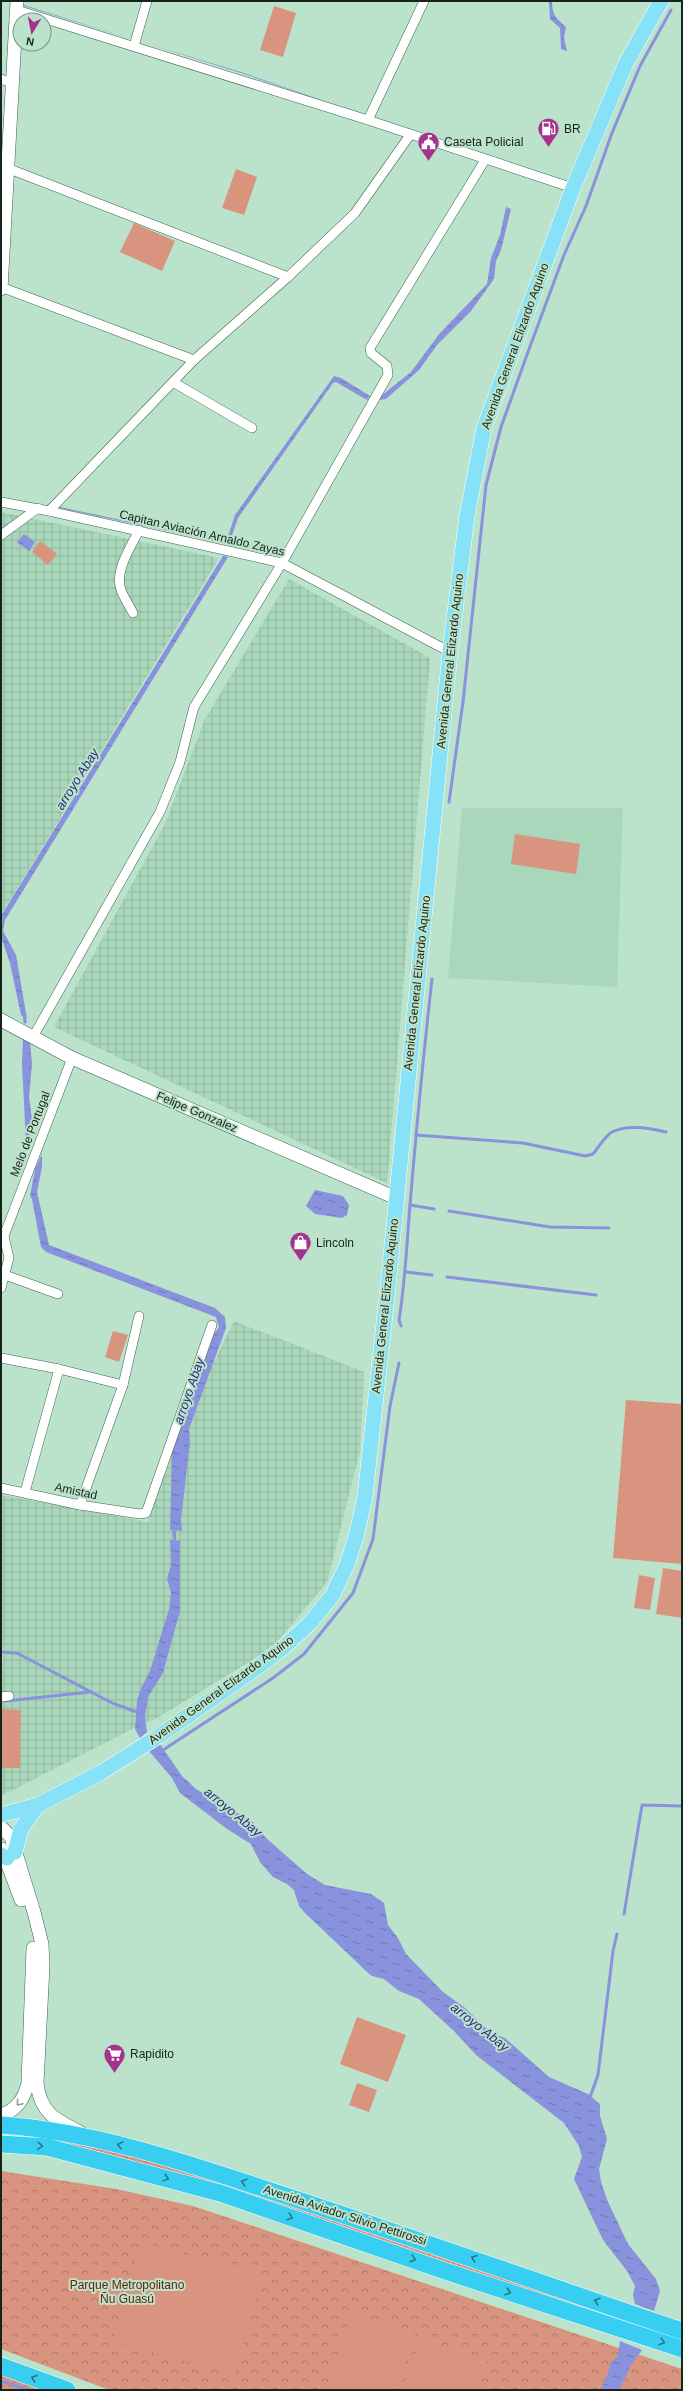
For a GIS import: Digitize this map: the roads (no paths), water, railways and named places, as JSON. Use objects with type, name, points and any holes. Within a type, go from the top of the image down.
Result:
[{"type":"highway","name":"Avenida Aviador Silvio Pettirossi","points":[[1,2125],[31,2127],[139,2150],[232,2178],[450,2250],[682,2330]]},
{"type":"highway","name":"Avenida Aviador Silvio Pettirossi","points":[[1,2144],[47,2147],[220,2193],[682,2349]]},
{"type":"highway","points":[[1,2366],[67,2390]]},
{"type":"main road","name":"Avenida General Elizardo Aquino","points":[[1,1815],[38,1805],[68,1792],[143,1747],[284,1647],[310,1623],[327,1601],[347,1565],[357,1533],[365,1496],[450,652],[467,516],[484,428],[573,188],[626,63],[661,1]]},
{"type":"main road","points":[[6,1853],[38,1805]]},
{"type":"street","points":[[134,46],[147,1]]},
{"type":"street","points":[[368,120],[424,1]]},
{"type":"street","points":[[194,360],[1,288],[2,241],[7,168],[5,119],[6,81],[17,6],[134,46],[368,120],[573,188]]},
{"type":"street","points":[[49,510],[194,360],[288,277],[355,213],[410,135]]},
{"type":"street","points":[[33,1037],[160,812],[180,762],[194,706],[282,563],[388,375],[387,366],[371,353],[370,348],[485,160]]},
{"type":"street","points":[[7,168],[288,277]]},
{"type":"street","points":[[173,382],[252,428]]},
{"type":"street","name":"Capitan Aviación Arnaldo Zayas","points":[[1,502],[49,510],[282,563],[450,652]]},
{"type":"street","points":[[1,535],[38,508]]},
{"type":"street","points":[[133,612],[121,591],[119,580],[123,566],[139,530]]},
{"type":"street","name":"Felipe Gonzalez","points":[[1,1020],[72,1058],[396,1198]]},
{"type":"street","name":"Melo de Portugal","points":[[1,1288],[9,1258],[4,1247],[4,1236],[72,1058]]},
{"type":"street","points":[[5,1275],[58,1294]]},
{"type":"street","points":[[80,1505],[123,1385],[139,1316]]},
{"type":"street","name":"Amistad","points":[[1,1488],[80,1505],[140,1514],[146,1513],[212,1325]]},
{"type":"street","points":[[1,1358],[59,1369],[123,1385]]},
{"type":"street","points":[[25,1492],[59,1369]]},
{"type":"street","points":[[1,1827],[8,1832],[6,1853],[32,1938],[34,1968],[25,2095],[18,2106],[1,2115]]},
{"type":"street","points":[[6,1853],[34,1912],[42,1944],[43,1967],[37,2083],[40,2101],[56,2120],[96,2140]]},
{"type":"water","points":[[549,1],[552,1],[555,16],[566,27],[564,38],[567,51],[561,49],[560,28],[550,19]]},
{"type":"water","points":[[24,5],[46,12],[43,12]]},
{"type":"water","points":[[52,14],[131,39],[52,15]]},
{"type":"water","points":[[145,43],[241,72],[364,115],[241,73]]},
{"type":"water","points":[[506,207],[511,209],[501,250],[496,261],[494,279],[471,311],[437,345],[419,370],[386,399],[379,400],[381,396],[411,372],[440,333],[487,284],[491,258],[500,235]]},
{"type":"water","points":[[334,376],[341,378],[370,396],[367,400],[336,382],[333,383],[238,518],[230,541],[227,540],[235,515]]},
{"type":"water","points":[[59,508],[225,542],[225,543]]},
{"type":"water","points":[[24,534],[35,542],[29,551],[17,542]]},
{"type":"water","points":[[223,556],[228,557],[5,920],[3,931],[16,955],[27,1019],[21,1015],[10,963],[1,937],[1,916]]},
{"type":"water","points":[[23,1038],[30,1041],[32,1064],[29,1097],[34,1134],[26,1144],[22,1063]]},
{"type":"water","points":[[42,1154],[42,1167],[37,1192],[49,1245],[215,1308],[225,1317],[226,1328],[189,1429],[190,1442],[181,1520],[182,1531],[170,1530],[172,1452],[214,1334],[219,1327],[216,1317],[46,1252],[41,1247],[32,1199],[30,1196],[35,1169]]},
{"type":"water","points":[[315,1190],[343,1196],[349,1205],[347,1215],[342,1218],[315,1214],[306,1206]]},
{"type":"water","points":[[170,1540],[180,1541],[180,1611],[163,1673],[148,1697],[145,1717],[147,1732],[140,1738],[135,1729],[137,1701],[141,1688],[150,1671],[169,1609],[171,1593],[167,1579],[171,1565]]},
{"type":"water","points":[[160,1744],[182,1776],[196,1789],[253,1822],[266,1838],[307,1874],[325,1885],[371,1894],[384,1903],[388,1925],[398,1938],[406,1954],[443,1992],[464,2007],[491,2033],[505,2038],[549,2077],[588,2094],[600,2104],[600,2116],[607,2139],[599,2169],[601,2182],[608,2202],[628,2244],[656,2279],[660,2291],[654,2311],[635,2304],[633,2295],[635,2286],[627,2271],[603,2240],[574,2179],[582,2157],[579,2146],[564,2123],[476,2055],[454,2031],[419,1999],[399,1991],[384,1979],[372,1976],[366,1971],[304,1912],[299,1906],[294,1890],[287,1884],[273,1877],[260,1862],[251,1844],[227,1829],[180,1793],[172,1778],[149,1751]]},
{"type":"water","points":[[620,2341],[642,2350],[631,2365],[619,2390],[600,2390],[607,2376],[611,2362],[618,2356]]},
{"type":"waterway","points":[[449,802],[463,702],[486,485],[501,427],[564,255],[586,206],[612,133],[640,66],[671,10]]},
{"type":"waterway","points":[[401,1326],[399,1320],[405,1273],[423,1059],[432,979]]},
{"type":"waterway","name":"arroyo Abay","points":[[24,1014],[25,1022]]},
{"type":"waterway","points":[[416,1135],[523,1143],[585,1156],[593,1154],[607,1136],[618,1130],[632,1127],[666,1132]]},
{"type":"waterway","points":[[410,1205],[434,1209]]},
{"type":"waterway","points":[[449,1211],[550,1227],[609,1228]]},
{"type":"waterway","points":[[406,1272],[432,1275]]},
{"type":"waterway","points":[[447,1277],[596,1295]]},
{"type":"waterway","points":[[160,1752],[273,1678],[304,1654],[353,1593],[373,1539],[390,1406],[399,1363]]},
{"type":"waterway","name":"arroyo Abay","points":[[174,1527],[175,1543]]},
{"type":"waterway","points":[[1,1652],[17,1653],[112,1703],[137,1712]]},
{"type":"waterway","points":[[6,1701],[90,1692]]},
{"type":"waterway","points":[[624,1914],[642,1805],[682,1806]]},
{"type":"waterway","points":[[589,2100],[598,2075],[613,1951],[617,1934]]},
{"type":"waterway","points":[[1,2381],[29,2390]]},
{"type":"place","name":"BR","points":[[549,148]]},
{"type":"place","name":"Caseta Policial","points":[[429,162]]},
{"type":"place","name":"Lincoln","points":[[300,1262]]},
{"type":"place","name":"Rapidito","points":[[115,2074]]},
{"type":"park label","name":"Parque Metropolitano Ñu Guasú","points":[[127,2292]]}]
